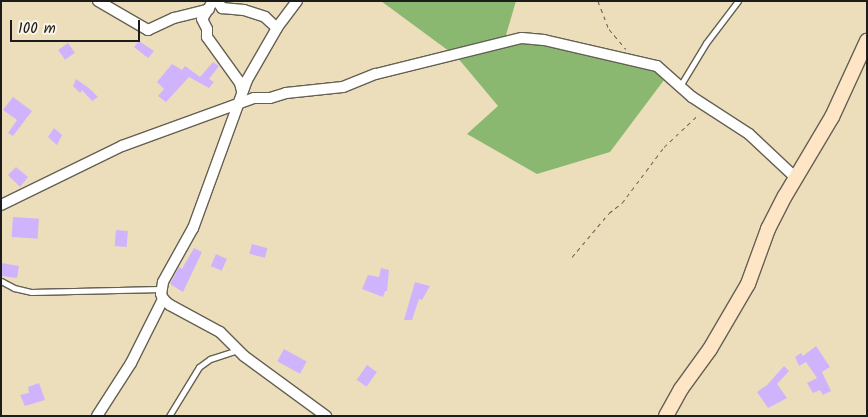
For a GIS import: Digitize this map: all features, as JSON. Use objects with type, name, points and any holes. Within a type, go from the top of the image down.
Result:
[{"type":"street","points":[[98,1],[148,30],[213,4],[222,8],[244,10],[264,17],[277,28]]},
{"type":"street","points":[[97,416],[131,363],[193,228],[242,91],[277,28],[298,1]]},
{"type":"street","points":[[213,4],[202,19],[207,29],[207,37],[240,84],[242,91]]},
{"type":"street","points":[[1,205],[122,146],[254,98],[270,98],[286,93],[343,88],[376,74],[514,39],[544,40],[657,66],[704,105],[749,134],[795,177]]},
{"type":"street","points":[[666,416],[744,290],[768,229],[795,177],[832,117],[867,41]]},
{"type":"street","points":[[162,294],[170,306],[220,332],[237,350],[326,416]]},
{"type":"lane","points":[[680,87],[706,43],[738,1]]},
{"type":"lane","points":[[1,281],[14,288],[31,292],[162,294]]},
{"type":"lane","points":[[169,416],[199,367],[210,359],[237,350]]},
{"type":"path","points":[[598,1],[609,30],[633,60]]},
{"type":"path","points":[[572,257],[610,213],[622,203],[664,147],[699,114],[704,105]]},
{"type":"green space","points":[[381,1],[516,1],[506,35],[621,55],[667,76],[610,152],[537,174],[467,134],[498,106],[457,57]]},
{"type":"building","points":[[139,41],[154,51],[148,58],[134,47]]},
{"type":"building","points":[[68,43],[75,53],[65,60],[58,50]]},
{"type":"building","points":[[213,62],[219,66],[209,79],[214,82],[209,88],[189,77],[166,102],[158,96],[164,89],[157,82],[172,64],[182,70],[185,66],[200,77]]},
{"type":"building","points":[[76,79],[98,97],[92,101],[82,90],[80,93],[73,86]]},
{"type":"building","points":[[13,97],[32,111],[13,136],[8,133],[17,120],[3,110]]},
{"type":"building","points":[[54,128],[62,135],[57,145],[48,137]]},
{"type":"building","points":[[16,167],[28,177],[20,187],[8,175]]},
{"type":"building","points":[[13,217],[39,219],[38,239],[12,237]]},
{"type":"building","points":[[116,230],[128,231],[127,247],[115,246]]},
{"type":"building","points":[[252,244],[267,248],[265,258],[249,254]]},
{"type":"building","points":[[194,248],[202,252],[183,292],[170,284],[179,267],[182,269]]},
{"type":"building","points":[[216,254],[227,259],[222,271],[211,266]]},
{"type":"building","points":[[1,263],[19,266],[17,278],[1,276]]},
{"type":"building","points":[[381,268],[389,270],[387,291],[385,291],[383,297],[362,289],[368,275],[379,277]]},
{"type":"building","points":[[415,282],[430,286],[422,300],[419,299],[412,320],[404,320]]},
{"type":"building","points":[[816,346],[830,367],[822,372],[831,391],[823,395],[820,390],[813,393],[807,383],[817,378],[806,362],[799,366],[795,357],[801,353],[803,356]]},
{"type":"building","points":[[284,349],[307,362],[300,374],[277,361]]},
{"type":"building","points":[[367,365],[377,372],[367,387],[357,380]]},
{"type":"building","points":[[784,366],[789,371],[777,384],[787,398],[768,408],[757,392],[767,385]]},
{"type":"building","points":[[39,383],[45,400],[25,406],[20,395],[29,393],[28,387]]}]
